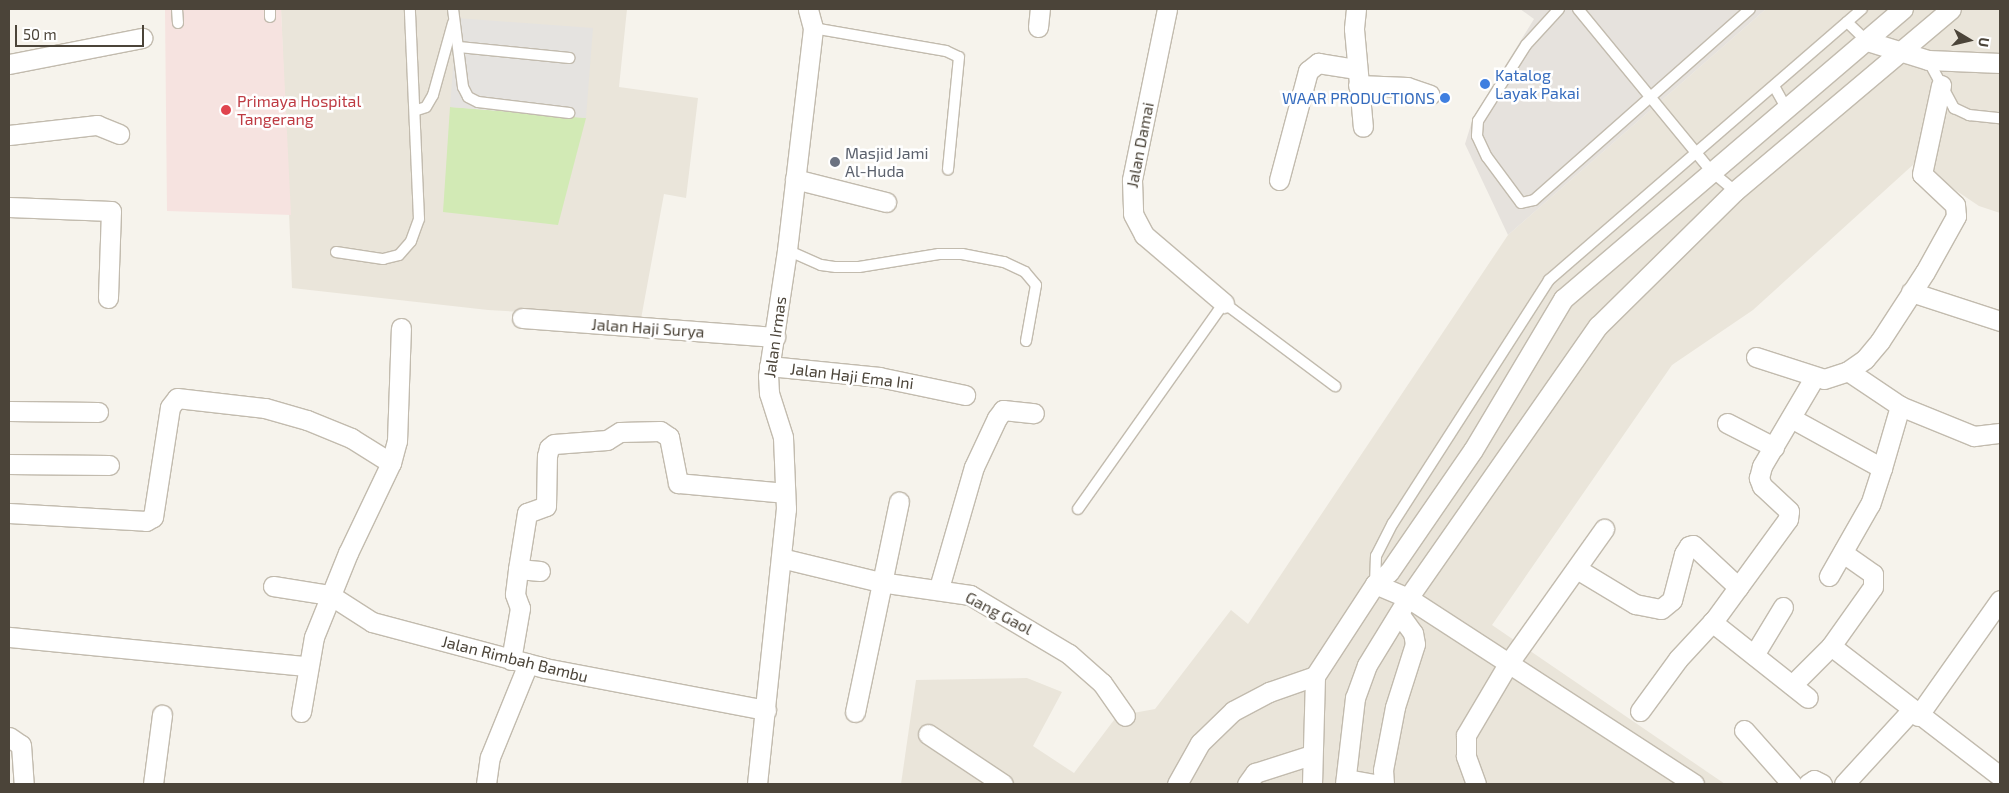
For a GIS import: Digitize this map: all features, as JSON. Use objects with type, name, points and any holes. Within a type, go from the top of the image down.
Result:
[{"type":"street","name":"Jalan Irmas","points":[[757,784],[782,558],[785,493],[783,438],[769,393],[769,366],[787,250],[813,28],[808,9]]},
{"type":"street","name":"Jalan Damai","points":[[1167,9],[1132,180],[1133,214],[1144,235],[1224,303]]},
{"type":"street","points":[[1356,9],[1354,30],[1363,127]]},
{"type":"street","points":[[1312,784],[1311,755],[1314,676],[1375,584],[1388,572],[1473,450],[1563,299],[1903,9]]},
{"type":"street","points":[[1374,784],[1346,782],[1355,698],[1366,666],[1404,606],[1598,326],[1735,191],[1904,51],[1951,9]]},
{"type":"street","points":[[9,64],[142,38]]},
{"type":"street","points":[[1867,41],[1928,60],[2000,63]]},
{"type":"street","points":[[1279,180],[1308,71],[1318,63],[1358,77],[1407,87],[1430,95]]},
{"type":"street","points":[[1756,357],[1814,378],[1838,376],[1848,371],[1880,340],[1956,216],[1955,205],[1922,174],[1941,85]]},
{"type":"street","points":[[9,135],[97,126],[119,134]]},
{"type":"street","points":[[795,179],[886,202]]},
{"type":"street","points":[[9,207],[111,211],[108,298]]},
{"type":"street","points":[[1911,292],[2000,321]]},
{"type":"street","name":"Jalan Haji Surya","points":[[522,318],[775,337]]},
{"type":"street","points":[[301,712],[307,666],[330,595],[391,463],[397,440],[401,328]]},
{"type":"street","name":"Jalan Haji Ema Ini","points":[[769,366],[879,377],[965,395]]},
{"type":"street","points":[[1848,371],[1900,406],[1974,436],[2000,433]]},
{"type":"street","points":[[1640,711],[1678,659],[1712,622],[1789,516],[1788,508],[1760,482],[1762,466],[1814,378]]},
{"type":"street","points":[[9,513],[146,522],[153,517],[170,407],[177,398],[265,408],[308,420],[351,438],[391,463]]},
{"type":"street","points":[[1829,576],[1870,504],[1900,406]]},
{"type":"street","points":[[939,588],[974,467],[997,418],[1003,410],[1034,413]]},
{"type":"street","points":[[9,411],[98,412]]},
{"type":"street","points":[[1792,418],[1882,468]]},
{"type":"street","points":[[1727,423],[1774,447]]},
{"type":"street","points":[[486,784],[490,757],[519,662],[520,608],[515,594],[518,569],[527,513],[546,506],[547,456],[549,448],[554,444],[607,440],[620,432],[660,431],[669,438],[678,483],[785,493]]},
{"type":"street","points":[[9,464],[110,465]]},
{"type":"street","points":[[855,712],[880,582],[899,502]]},
{"type":"street","points":[[1476,784],[1466,756],[1466,735],[1508,664],[1604,529]]},
{"type":"street","points":[[1577,569],[1635,604],[1662,609],[1672,600],[1684,554],[1689,546],[1693,545],[1738,587]]},
{"type":"street","points":[[1792,685],[1831,646],[1873,586],[1876,578],[1843,554]]},
{"type":"street","name":"Gang Gaol","points":[[782,558],[880,582],[939,588],[970,595],[1069,654],[1102,683],[1125,716]]},
{"type":"street","points":[[518,569],[540,571]]},
{"type":"street","points":[[1375,584],[1404,606],[1508,664],[1694,784]]},
{"type":"street","name":"Jalan Rimbah Bambu","points":[[273,586],[330,595],[372,622],[519,662],[766,710]]},
{"type":"street","points":[[1844,784],[1915,713],[2000,600]]},
{"type":"street","points":[[1384,784],[1395,707],[1415,644],[1404,606]]},
{"type":"street","points":[[1754,655],[1783,607]]},
{"type":"street","points":[[1712,622],[1808,698]]},
{"type":"street","points":[[9,636],[307,666]]},
{"type":"street","points":[[1831,646],[1915,713],[1998,770]]},
{"type":"street","points":[[1177,784],[1200,743],[1233,711],[1269,692],[1314,676]]},
{"type":"street","points":[[153,784],[162,715]]},
{"type":"street","points":[[1744,730],[1792,784]]},
{"type":"street","points":[[928,734],[1002,784]]},
{"type":"street","points":[[9,737],[21,745],[24,784]]},
{"type":"street","points":[[1247,784],[1255,773],[1311,755]]},
{"type":"street","points":[[1808,784],[1814,780],[1822,784]]},
{"type":"lane","points":[[178,9],[178,23]]},
{"type":"lane","points":[[336,252],[383,259],[399,255],[411,241],[420,210],[417,110],[410,9]]},
{"type":"lane","points":[[1559,9],[1526,45],[1478,121],[1478,136],[1487,157],[1516,201],[1525,204],[1534,200],[1649,96],[1750,9]]},
{"type":"lane","points":[[1578,9],[1649,96],[1699,153],[1711,171],[1735,191]]},
{"type":"lane","points":[[1375,584],[1376,556],[1393,523],[1541,291],[1578,252],[1699,153],[1862,9]]},
{"type":"lane","points":[[417,110],[426,107],[433,95],[454,14]]},
{"type":"lane","points":[[454,14],[464,92],[472,101],[569,113]]},
{"type":"lane","points":[[1848,22],[1867,41]]},
{"type":"lane","points":[[813,28],[946,51],[959,57],[948,169]]},
{"type":"lane","points":[[459,48],[569,58]]},
{"type":"lane","points":[[1928,60],[1950,103],[1961,113],[2000,118]]},
{"type":"lane","points":[[1774,86],[1786,108]]},
{"type":"lane","points":[[787,250],[820,265],[836,267],[859,268],[940,254],[971,255],[1004,262],[1025,272],[1036,285],[1026,341]]},
{"type":"lane","points":[[1078,509],[1224,303],[1335,386]]},
{"type":"shaded area","name":"Primaya Hospital Tangerang","points":[[165,9],[281,9],[291,215],[167,211]]},
{"type":"shaded area","points":[[281,9],[627,9],[619,87],[698,98],[686,198],[664,194],[641,319],[488,310],[292,288]]},
{"type":"shaded area","points":[[1520,9],[1766,9],[1508,235],[1465,144],[1473,118],[1534,19]]},
{"type":"shaded area","points":[[1766,9],[2000,9],[2000,213],[1979,206],[1915,163],[1753,310],[1672,365],[1492,625],[1725,784],[901,784],[916,680],[1027,678],[1062,692],[1033,746],[1074,773],[1117,716],[1155,709],[1231,610],[1248,624],[1508,235]]},
{"type":"shaded area","points":[[457,18],[593,28],[586,118],[450,107]]},
{"type":"green space","points":[[450,107],[586,118],[558,225],[443,212]]},
{"type":"place","name":"Katalog Layak Pakai","points":[[1485,84]]},
{"type":"place","name":"WAAR PRODUCTIONS","points":[[1445,98]]},
{"type":"place","name":"Primaya Hospital Tangerang","points":[[226,110]]},
{"type":"place","name":"Masjid Jami Al-Huda","points":[[835,162]]}]
